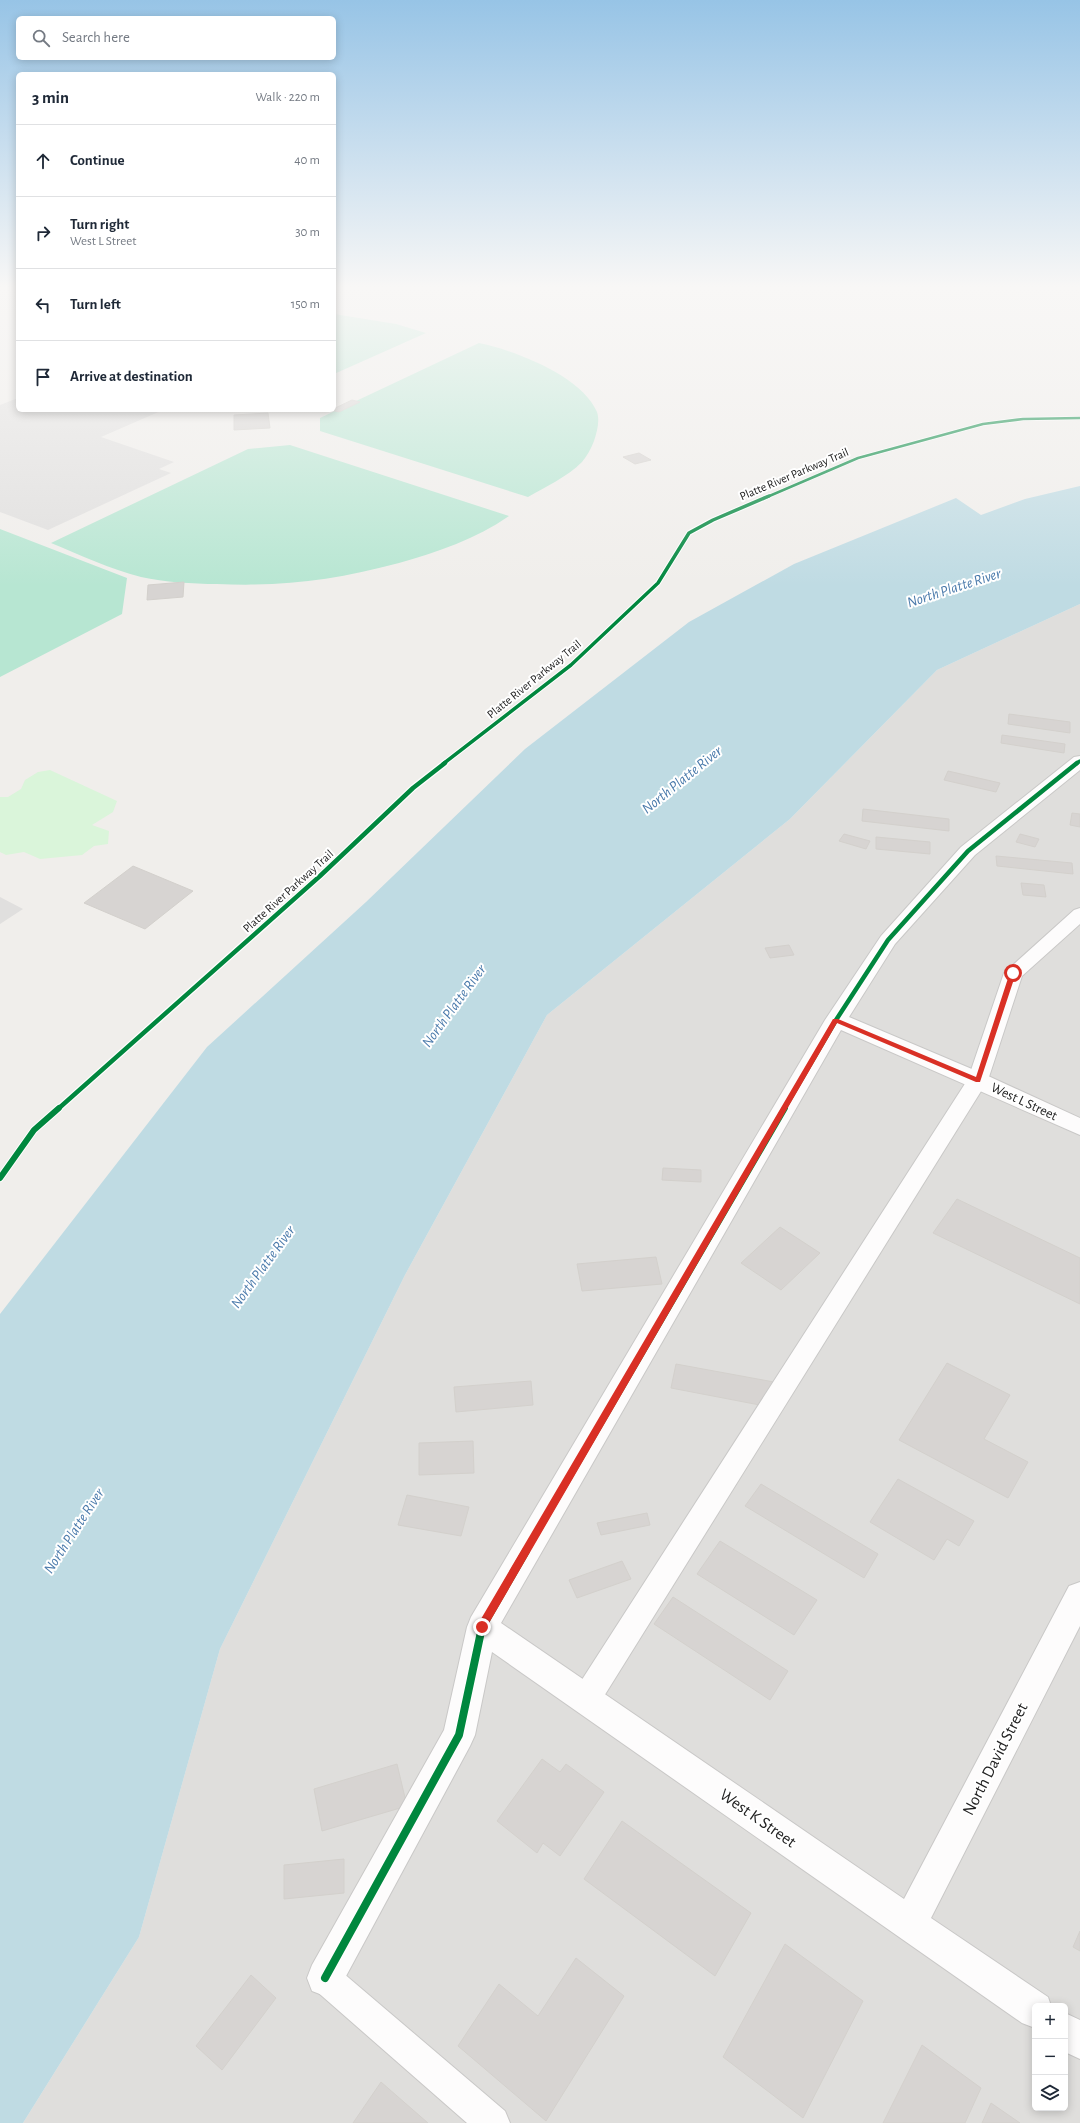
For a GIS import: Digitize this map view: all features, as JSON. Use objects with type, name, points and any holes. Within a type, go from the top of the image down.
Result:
[{"type":"street","points":[[325,1978],[459,1735],[482,1627],[836,1020],[888,940],[968,851],[1080,761]]},
{"type":"street","name":"West L Street","points":[[836,1020],[978,1080],[1080,1127]]},
{"type":"street","name":"North David Street","points":[[910,1923],[1080,1596]]},
{"type":"street","name":"West K Street","points":[[482,1627],[1032,2008]]},
{"type":"street","points":[[1068,2033],[1080,2041]]},
{"type":"lane","points":[[586,1699],[978,1080],[1013,973],[1080,914]]},
{"type":"lane","points":[[325,1978],[493,2123]]},
{"type":"shaded area","points":[[16,399],[16,412],[158,412],[101,437],[174,462],[159,469],[171,473],[48,530],[0,512],[0,405]]},
{"type":"shaded area","points":[[1080,604],[1080,2123],[23,2123],[139,1937],[220,1649],[405,1275],[547,1015],[790,819],[937,670]]},
{"type":"shaded area","points":[[0,897],[23,909],[0,924]]},
{"type":"green space","points":[[383,388],[578,388],[589,399],[597,412],[598,423],[593,444],[582,462],[563,477],[528,497],[320,431],[320,418],[336,412],[336,410]]},
{"type":"green space","points":[[290,445],[509,516],[470,538],[414,559],[353,574],[287,583],[241,585],[198,584],[150,579],[95,562],[51,543],[248,449]]},
{"type":"green space","points":[[0,529],[127,578],[122,614],[0,677]]},
{"type":"green space","points":[[50,770],[117,801],[113,812],[92,825],[109,831],[108,844],[94,846],[82,855],[40,859],[24,852],[6,855],[0,852],[0,797],[8,797],[21,789],[25,780],[38,772]]},
{"type":"water","name":"North Platte River","points":[[1080,486],[1080,604],[937,670],[790,819],[547,1015],[405,1275],[220,1649],[139,1937],[23,2123],[0,2123],[0,1314],[207,1047],[366,902],[525,749],[689,622],[794,564],[956,498],[981,515],[1025,499]]},
{"type":"building","points":[[352,400],[360,402],[339,412],[336,411],[336,408]]},
{"type":"building","points":[[268,413],[270,428],[234,430],[234,415]]},
{"type":"building","points":[[639,453],[651,460],[635,464],[623,457]]},
{"type":"building","points":[[184,582],[183,597],[147,600],[148,585]]},
{"type":"building","points":[[1009,714],[1070,722],[1070,733],[1008,724]]},
{"type":"building","points":[[1002,735],[1065,744],[1064,753],[1001,743]]},
{"type":"building","points":[[948,771],[1000,783],[996,792],[944,780]]},
{"type":"building","points":[[863,809],[949,819],[949,831],[862,821]]},
{"type":"building","points":[[1072,813],[1080,814],[1080,827],[1070,825]]},
{"type":"building","points":[[844,834],[870,841],[866,849],[839,841]]},
{"type":"building","points":[[1020,834],[1039,839],[1035,847],[1016,842]]},
{"type":"building","points":[[876,837],[930,842],[930,854],[876,849]]},
{"type":"building","points":[[996,856],[1072,863],[1073,874],[997,866]]},
{"type":"building","points":[[133,866],[193,891],[145,929],[84,903]]},
{"type":"building","points":[[1021,883],[1044,885],[1046,897],[1023,895]]},
{"type":"building","points":[[789,945],[794,955],[770,958],[765,948]]},
{"type":"building","points":[[663,1168],[701,1170],[701,1182],[662,1180]]},
{"type":"building","points":[[957,1199],[1080,1258],[1080,1304],[933,1233]]},
{"type":"building","points":[[780,1227],[820,1253],[781,1290],[741,1263]]},
{"type":"building","points":[[656,1257],[662,1284],[582,1291],[577,1264]]},
{"type":"building","points":[[947,1363],[1010,1395],[984,1439],[1028,1462],[1008,1498],[899,1440]]},
{"type":"building","points":[[676,1364],[774,1382],[770,1407],[671,1388]]},
{"type":"building","points":[[531,1381],[533,1405],[456,1412],[454,1387]]},
{"type":"building","points":[[473,1441],[474,1473],[419,1475],[419,1443]]},
{"type":"building","points":[[898,1479],[974,1521],[959,1546],[947,1539],[934,1560],[870,1522]]},
{"type":"building","points":[[761,1484],[878,1554],[864,1578],[745,1506]]},
{"type":"building","points":[[407,1495],[469,1507],[461,1536],[398,1525]]},
{"type":"building","points":[[647,1513],[650,1525],[601,1535],[597,1523]]},
{"type":"building","points":[[720,1541],[817,1600],[794,1635],[697,1574]]},
{"type":"building","points":[[622,1561],[631,1579],[577,1598],[569,1580]]},
{"type":"building","points":[[673,1597],[788,1671],[770,1700],[654,1624]]},
{"type":"building","points":[[542,1759],[560,1772],[566,1764],[604,1792],[560,1856],[543,1843],[537,1853],[497,1821]]},
{"type":"building","points":[[397,1764],[407,1806],[322,1831],[314,1789]]},
{"type":"building","points":[[622,1821],[751,1913],[715,1976],[584,1879]]},
{"type":"building","points":[[344,1859],[344,1893],[284,1899],[284,1865]]},
{"type":"building","points":[[1080,1931],[1080,1951],[1073,1947]]},
{"type":"building","points":[[785,1944],[863,2001],[803,2118],[723,2057]]},
{"type":"building","points":[[576,1958],[624,1996],[546,2121],[458,2046],[499,1984],[538,2016]]},
{"type":"building","points":[[251,1975],[276,1998],[222,2070],[196,2046]]},
{"type":"building","points":[[922,2045],[981,2088],[965,2123],[883,2123]]},
{"type":"building","points":[[381,2082],[428,2123],[353,2123]]},
{"type":"building","points":[[991,2103],[1020,2123],[982,2123]]},
{"type":"cycle path","name":"Platte River Parkway Trail","points":[[0,1178],[34,1130],[320,876],[413,788],[571,665],[658,583],[689,533],[713,520],[858,458],[983,424],[1023,419],[1080,418]]},
{"type":"cycle path","points":[[325,1978],[459,1735],[482,1627],[836,1020],[888,940],[968,851],[1080,761]]},
{"type":"route","points":[[482,1627],[740,1182],[836,1020],[978,1080],[1013,973]]}]
